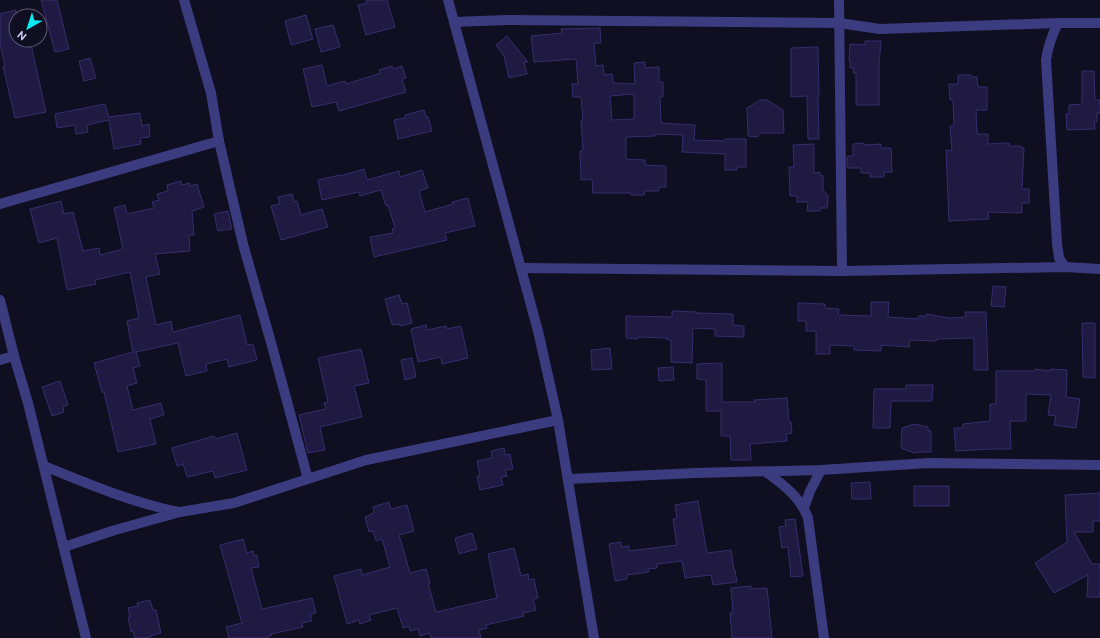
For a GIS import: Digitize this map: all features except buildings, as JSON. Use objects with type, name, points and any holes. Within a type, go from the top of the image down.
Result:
[{"type":"street","points":[[184,0],[211,93],[219,140],[243,244],[308,479]]},
{"type":"street","points":[[448,0],[538,331],[558,420],[569,479],[594,638]]},
{"type":"street","points":[[839,0],[842,271]]},
{"type":"street","points":[[454,22],[506,20],[839,23],[880,29],[1058,23],[1100,24]]},
{"type":"street","points":[[1058,23],[1052,34],[1046,60],[1057,243],[1059,258],[1065,267]]},
{"type":"street","points":[[0,204],[219,140]]},
{"type":"street","points":[[522,268],[842,271],[1065,267],[1100,269]]},
{"type":"street","points":[[0,300],[28,403],[86,638]]},
{"type":"street","points":[[0,360],[14,356]]},
{"type":"street","points":[[64,547],[116,530],[180,512],[234,503],[366,460],[558,420]]},
{"type":"street","points":[[569,479],[695,473],[821,470],[928,463],[1100,465]]},
{"type":"street","points":[[44,466],[96,488],[142,503],[180,512]]},
{"type":"street","points":[[804,508],[810,491],[821,470]]},
{"type":"street","points":[[766,472],[793,493],[804,508],[808,518],[824,638]]}]
